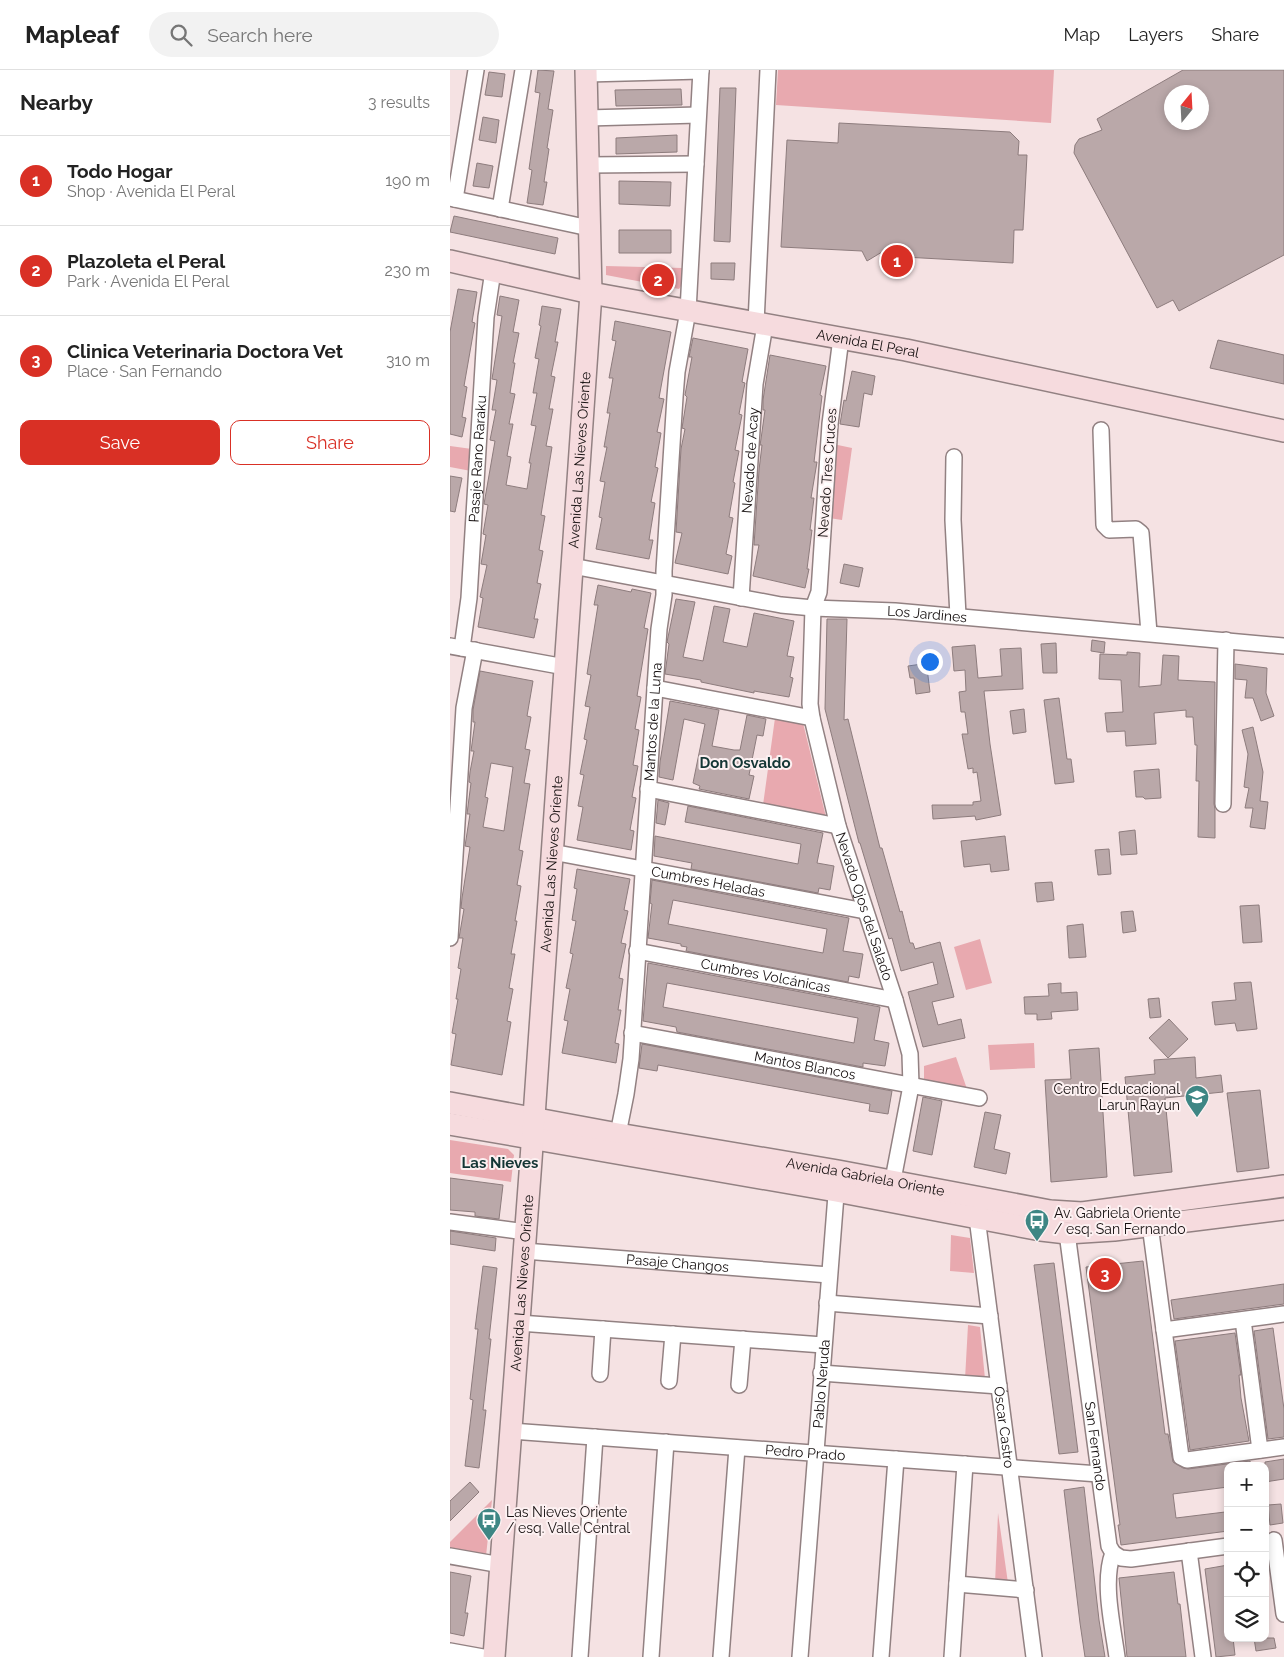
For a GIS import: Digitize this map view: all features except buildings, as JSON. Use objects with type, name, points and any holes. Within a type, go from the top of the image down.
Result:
[{"type":"street","points":[[476,70],[452,198],[589,228]]},
{"type":"street","points":[[500,208],[523,70]]},
{"type":"street","points":[[586,72],[701,70]]},
{"type":"street","name":"Mantos de la Luna","points":[[618,1134],[629,1077],[677,380],[688,311],[701,70]]},
{"type":"street","name":"Nevado de Acay","points":[[741,598],[761,324],[768,70]]},
{"type":"street","name":"Avenida Las Nieves Oriente","points":[[494,1657],[533,1140],[590,293],[586,72]]},
{"type":"street","points":[[587,118],[698,116]]},
{"type":"street","points":[[588,165],[696,164]]},
{"type":"street","name":"Avenida El Peral","points":[[450,261],[590,293],[906,350],[1284,431]]},
{"type":"street","name":"Pasaje Rano Raraku","points":[[450,938],[464,708],[462,648],[469,598],[486,317],[493,271]]},
{"type":"street","name":"Nevado Tres Cruces","points":[[813,608],[820,592],[830,424],[841,338]]},
{"type":"street","points":[[1100,430],[1104,525],[1109,530],[1136,529],[1141,533],[1149,633]]},
{"type":"street","points":[[954,457],[953,520],[958,616]]},
{"type":"street","name":"Los Jardines","points":[[572,566],[781,605],[958,616],[1284,646]]},
{"type":"street","name":"Nevado Ojos del Salado","points":[[813,608],[810,690],[812,718],[838,826],[895,1000],[910,1054],[910,1086],[891,1192]]},
{"type":"street","points":[[1223,804],[1226,640]]},
{"type":"street","points":[[462,648],[565,667]]},
{"type":"street","points":[[655,688],[812,718]]},
{"type":"street","points":[[648,789],[838,826]]},
{"type":"street","name":"Cumbres Heladas","points":[[552,852],[865,910]]},
{"type":"street","name":"Cumbres Volcánicas","points":[[637,952],[895,1000]]},
{"type":"street","name":"Mantos Blancos","points":[[632,1033],[979,1098]]},
{"type":"street","name":"Avenida Gabriela Oriente","points":[[450,1103],[618,1134],[837,1181],[976,1207],[1082,1213],[1284,1186]]},
{"type":"street","name":"Avenida Gabriela Oriente","points":[[450,1124],[533,1140],[837,1181]]},
{"type":"street","name":"Pablo Neruda","points":[[800,1657],[826,1303],[837,1181]]},
{"type":"street","name":"Avenida Gabriela Oriente","points":[[976,1207],[1041,1230],[1067,1233],[1284,1209]]},
{"type":"street","name":"Óscar Castro","points":[[976,1207],[1034,1657]]},
{"type":"street","name":"Pasaje Changos","points":[[450,1222],[525,1241],[829,1275]]},
{"type":"street","points":[[1150,1225],[1180,1455],[1187,1460],[1284,1447]]},
{"type":"street","name":"San Fernando","points":[[1067,1233],[1109,1546],[1112,1554],[1108,1578],[1118,1657]]},
{"type":"street","points":[[826,1303],[990,1316]]},
{"type":"street","points":[[1164,1330],[1284,1314]]},
{"type":"street","points":[[1243,1320],[1260,1450]]},
{"type":"street","points":[[519,1323],[823,1345]]},
{"type":"street","points":[[600,1374],[603,1329]]},
{"type":"street","points":[[669,1382],[673,1334]]},
{"type":"street","points":[[739,1385],[743,1339]]},
{"type":"street","points":[[821,1373],[999,1386]]},
{"type":"street","name":"Pedro Prado","points":[[511,1431],[1099,1474]]},
{"type":"street","points":[[580,1657],[595,1437]]},
{"type":"street","points":[[651,1657],[666,1442]]},
{"type":"street","points":[[721,1657],[737,1448]]},
{"type":"street","points":[[881,1657],[896,1459]]},
{"type":"street","points":[[952,1657],[966,1464]]},
{"type":"street","points":[[1274,1540],[1284,1614]]},
{"type":"street","points":[[1112,1554],[1130,1559],[1224,1547]]},
{"type":"street","points":[[1189,1551],[1203,1657]]},
{"type":"street","points":[[450,1556],[501,1565]]},
{"type":"street","points":[[957,1584],[1026,1590]]},
{"type":"street","points":[[450,1651],[483,1657]]},
{"type":"shaded area","points":[[778,70],[1054,70],[1051,123],[776,105]]},
{"type":"shaded area","points":[[606,266],[682,268],[681,286],[679,289],[606,275]]},
{"type":"shaded area","points":[[833,444],[852,448],[842,520],[829,518]]},
{"type":"shaded area","points":[[450,446],[472,449],[471,471],[450,467]]},
{"type":"shaded area","points":[[775,718],[803,723],[826,817],[763,805]]},
{"type":"shaded area","points":[[980,939],[992,983],[966,990],[954,947]]},
{"type":"shaded area","points":[[1034,1043],[1035,1068],[990,1070],[988,1045]]},
{"type":"shaded area","points":[[956,1057],[968,1092],[924,1084],[924,1066]]},
{"type":"shaded area","points":[[450,1140],[508,1149],[514,1155],[511,1182],[450,1173]]},
{"type":"shaded area","points":[[951,1235],[970,1238],[974,1273],[950,1271]]},
{"type":"shaded area","points":[[968,1325],[980,1327],[985,1379],[965,1379]]},
{"type":"shaded area","points":[[492,1500],[486,1556],[450,1550],[450,1542]]},
{"type":"shaded area","points":[[998,1513],[1008,1583],[995,1584]]},
{"type":"place","name":"Todo Hogar","points":[[897,261]]},
{"type":"place","name":"Plazoleta el Peral","points":[[658,280]]},
{"type":"place","name":"Centro Educacional Larun Rayun","points":[[1197,1118]]},
{"type":"place","name":"Av. Gabriela Oriente / esq. San Fernando","points":[[1037,1242]]},
{"type":"place","name":"Clinica Veterinaria Doctora Vet","points":[[1105,1274]]},
{"type":"place","name":"Las Nieves Oriente / esq. Valle Central","points":[[489,1541]]},
{"type":"district","name":"Don Osvaldo","points":[[745,763]]},
{"type":"district","name":"Las Nieves","points":[[500,1163]]}]
